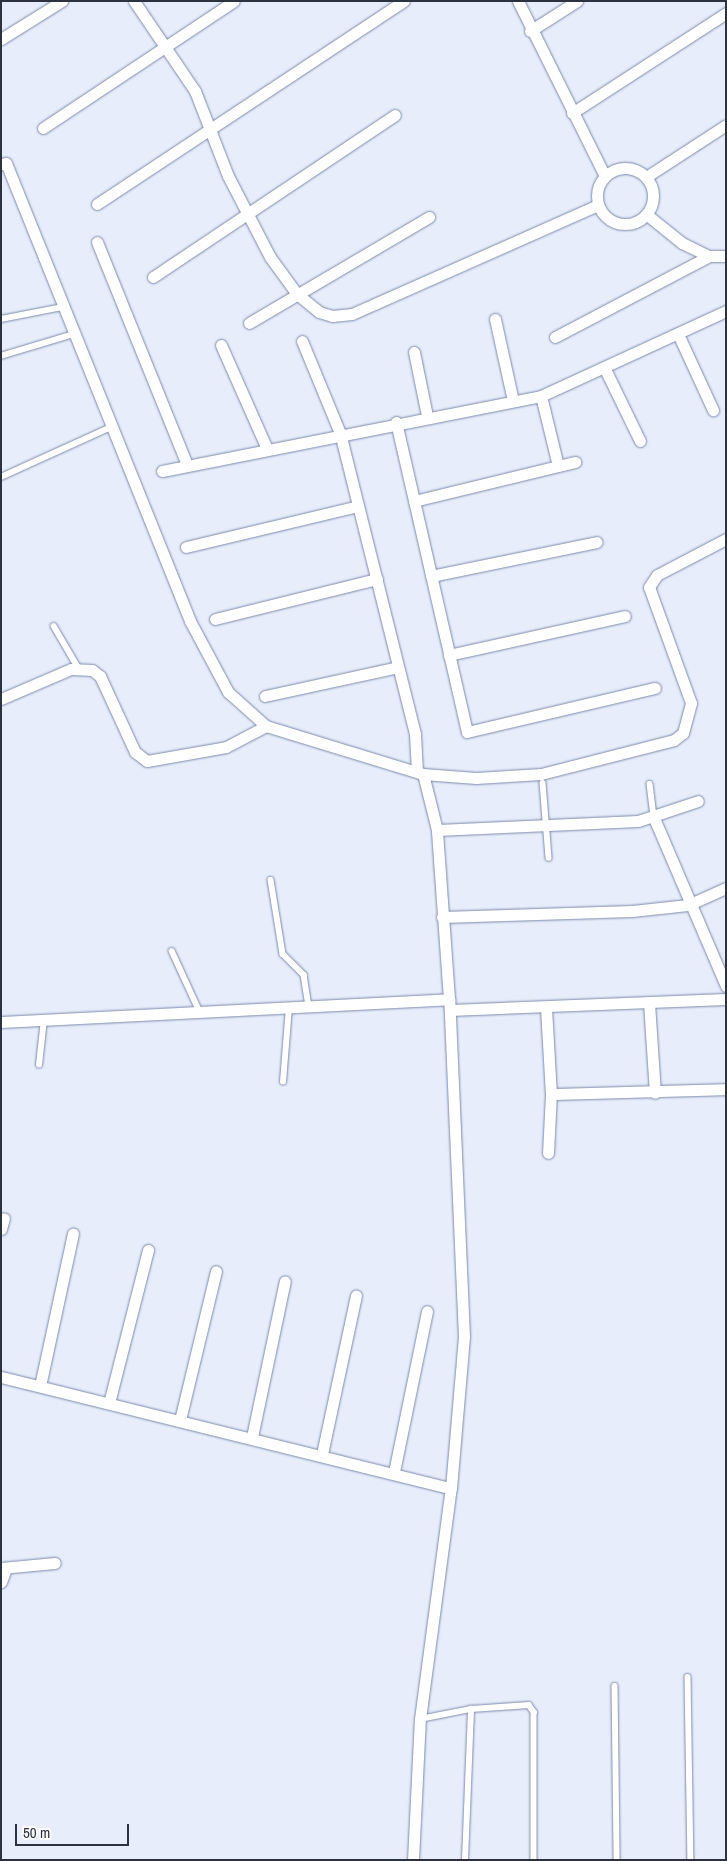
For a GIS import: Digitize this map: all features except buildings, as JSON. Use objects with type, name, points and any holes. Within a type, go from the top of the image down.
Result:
[{"type":"street","points":[[1,39],[62,1]]},
{"type":"street","points":[[134,1],[195,92],[247,215],[297,294],[332,316],[352,314],[598,205]]},
{"type":"street","points":[[43,128],[234,1]]},
{"type":"street","points":[[97,204],[404,1]]},
{"type":"street","points":[[518,1],[530,32],[605,176]]},
{"type":"street","points":[[530,32],[577,1]]},
{"type":"street","points":[[572,113],[726,13]]},
{"type":"street","points":[[153,277],[395,115]]},
{"type":"street","points":[[646,177],[726,125]]},
{"type":"street","points":[[1,164],[6,163],[190,621],[228,692],[266,726],[420,772],[476,778],[541,774],[674,740],[683,733],[691,703],[650,587],[657,575],[726,539]]},
{"type":"street","points":[[626,168],[646,177],[653,198],[646,214],[621,224],[607,217],[598,205],[598,189],[605,176],[626,168]]},
{"type":"street","points":[[646,214],[682,243],[708,256],[726,256]]},
{"type":"street","points":[[249,323],[429,217]]},
{"type":"street","points":[[97,242],[187,465]]},
{"type":"street","points":[[555,337],[708,256]]},
{"type":"street","points":[[162,470],[396,422],[541,396],[605,369],[726,311]]},
{"type":"street","points":[[494,318],[512,401]]},
{"type":"street","points":[[678,334],[713,410]]},
{"type":"street","points":[[302,341],[340,434],[415,734],[420,772],[437,830],[449,1005],[464,1337],[451,1488],[420,1719],[413,1860]]},
{"type":"street","points":[[221,345],[267,449]]},
{"type":"street","points":[[414,352],[427,416]]},
{"type":"street","points":[[605,369],[640,441]]},
{"type":"street","points":[[541,396],[558,466]]},
{"type":"street","points":[[396,422],[467,732],[656,688]]},
{"type":"street","points":[[414,501],[575,462]]},
{"type":"street","points":[[186,547],[358,506]]},
{"type":"street","points":[[431,576],[597,542]]},
{"type":"street","points":[[215,619],[376,579]]},
{"type":"street","points":[[449,655],[625,616]]},
{"type":"street","points":[[1,699],[78,667],[100,676],[132,747],[143,760],[226,747],[266,726]]},
{"type":"street","points":[[265,696],[398,667]]},
{"type":"street","points":[[437,830],[654,818],[698,801]]},
{"type":"street","points":[[654,818],[688,905],[726,986]]},
{"type":"street","points":[[442,917],[632,911],[688,905],[726,888]]},
{"type":"street","points":[[1,1022],[309,1007],[449,1005],[546,1008],[726,999]]},
{"type":"street","points":[[649,1003],[655,1093]]},
{"type":"street","points":[[546,1008],[551,1094],[548,1153]]},
{"type":"street","points":[[551,1094],[655,1093],[726,1089]]},
{"type":"street","points":[[40,1386],[73,1234]]},
{"type":"street","points":[[109,1403],[148,1250]]},
{"type":"street","points":[[180,1420],[216,1271]]},
{"type":"street","points":[[252,1437],[285,1281]]},
{"type":"street","points":[[322,1454],[356,1296]]},
{"type":"street","points":[[394,1472],[427,1310]]},
{"type":"street","points":[[1,1377],[322,1454],[451,1488]]},
{"type":"street","points":[[1,1582],[4,1568],[55,1562]]},
{"type":"lane","points":[[1,319],[63,307]]},
{"type":"lane","points":[[1,356],[74,334]]},
{"type":"lane","points":[[1,477],[111,428]]},
{"type":"lane","points":[[54,626],[78,667]]},
{"type":"lane","points":[[543,783],[548,825],[549,858]]},
{"type":"lane","points":[[650,784],[654,818]]},
{"type":"lane","points":[[271,880],[283,954],[304,976],[309,1007]]},
{"type":"lane","points":[[172,951],[200,1012]]},
{"type":"lane","points":[[283,1082],[289,1008]]},
{"type":"lane","points":[[39,1065],[44,1020]]},
{"type":"lane","points":[[688,1677],[691,1860]]},
{"type":"lane","points":[[615,1686],[617,1860]]},
{"type":"lane","points":[[420,1719],[471,1709],[532,1707],[534,1860]]},
{"type":"lane","points":[[465,1860],[471,1709]]}]
